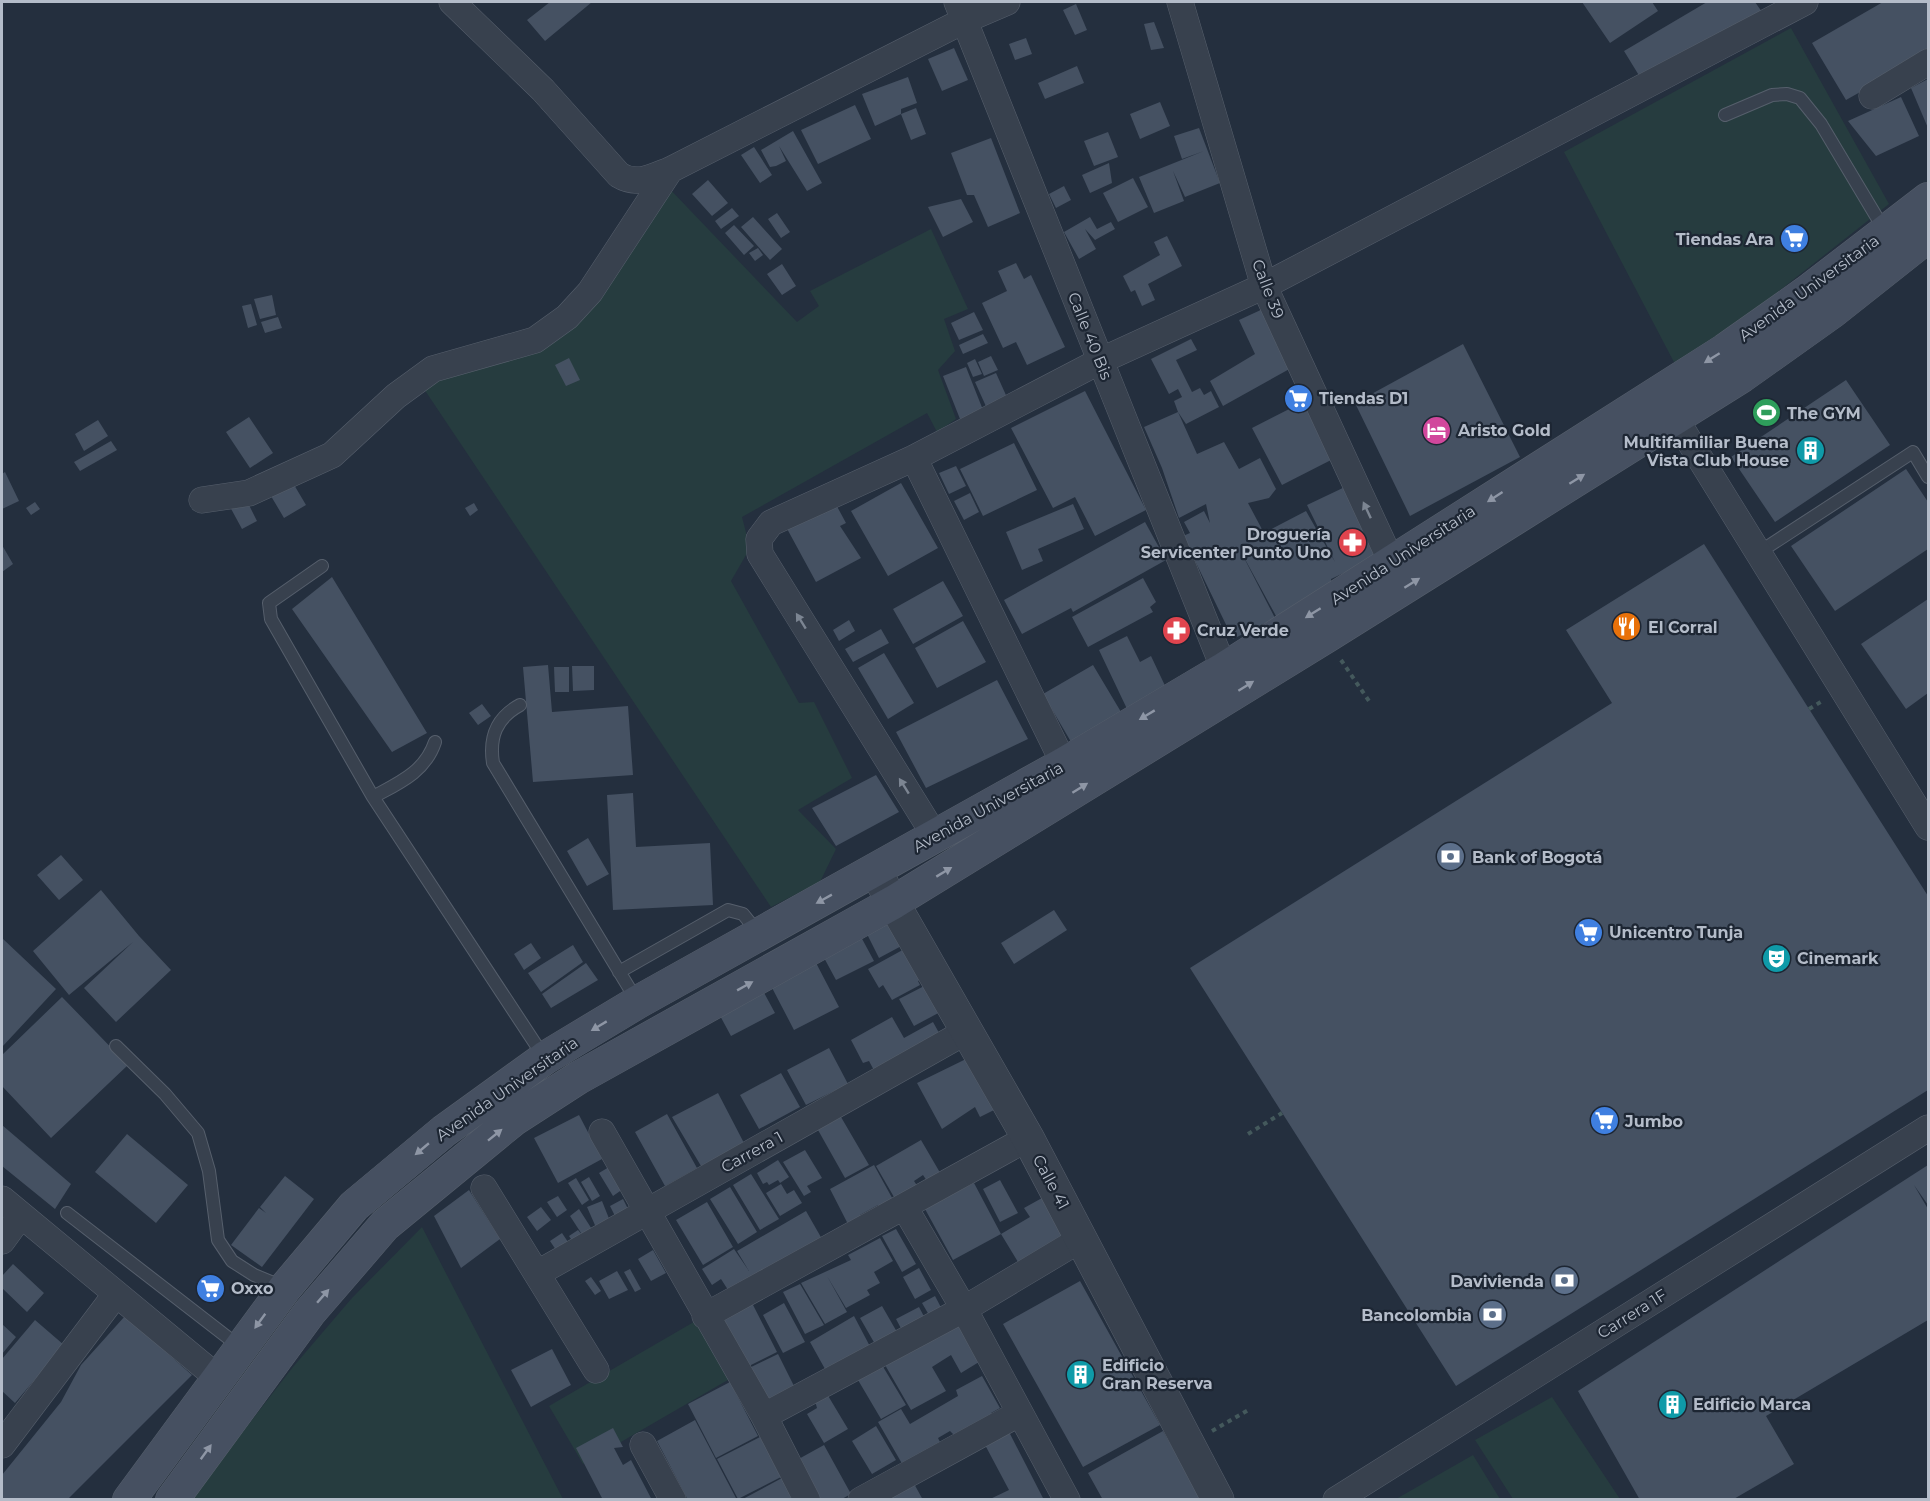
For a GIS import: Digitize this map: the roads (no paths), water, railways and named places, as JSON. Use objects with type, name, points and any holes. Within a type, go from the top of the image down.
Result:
[{"type":"main road","name":"Avenida Universitaria","points":[[129,1500],[285,1288],[354,1206],[444,1131],[544,1058],[638,1002],[1064,764],[1224,669],[1725,350],[1807,292],[1929,199]]},
{"type":"main road","name":"Avenida Universitaria","points":[[172,1500],[310,1312],[386,1225],[513,1120],[578,1078],[894,902],[1327,636],[1742,376],[1832,312],[1929,236]]},
{"type":"street","points":[[452,2],[543,90],[619,175],[630,182],[640,181],[670,170],[961,11],[1007,2]]},
{"type":"street","name":"Calle 39","points":[[1180,2],[1264,286],[1392,563]]},
{"type":"street","points":[[935,836],[760,554],[759,539],[771,523],[914,458],[1100,361],[1264,286],[1805,2]]},
{"type":"street","name":"Calle 40 Bis","points":[[961,11],[1224,669]]},
{"type":"street","points":[[1872,96],[1929,62]]},
{"type":"street","points":[[202,500],[249,493],[332,455],[396,396],[434,369],[534,340],[567,317],[590,292],[670,170]]},
{"type":"street","points":[[1675,418],[1929,827]]},
{"type":"street","points":[[914,458],[1064,764]]},
{"type":"street","name":"Calle 41","points":[[875,871],[1028,1138],[1218,1500]]},
{"type":"street","name":"Carrera 1","points":[[538,1273],[967,1031]]},
{"type":"street","name":"Carrera 1F","points":[[1336,1500],[1929,1128]]},
{"type":"street","points":[[602,1132],[764,1416],[807,1500]]},
{"type":"street","points":[[705,1316],[1028,1138]]},
{"type":"street","points":[[484,1188],[596,1370]]},
{"type":"street","points":[[2,1241],[11,1208],[218,1378]]},
{"type":"street","points":[[904,1208],[964,1309],[1018,1414],[1067,1500]]},
{"type":"street","points":[[764,1416],[964,1309],[1081,1239]]},
{"type":"street","points":[[2,1445],[116,1294]]},
{"type":"street","points":[[861,1500],[1018,1414]]},
{"type":"street","points":[[643,1445],[673,1500]]},
{"type":"lane","points":[[1725,115],[1772,95],[1787,94],[1800,98],[1821,124],[1885,232]]},
{"type":"lane","points":[[1758,553],[1913,452],[1929,477]]},
{"type":"lane","points":[[322,566],[269,603],[271,619],[373,797],[544,1058]]},
{"type":"lane","points":[[519,705],[506,712],[492,736],[493,763],[638,1002]]},
{"type":"lane","points":[[373,797],[411,776],[424,765],[435,742]]},
{"type":"lane","points":[[619,972],[728,910],[743,914],[759,935]]},
{"type":"lane","points":[[116,1046],[165,1094],[198,1133],[209,1171],[218,1240],[232,1261],[254,1275],[285,1288]]},
{"type":"lane","points":[[67,1213],[240,1348]]},
{"type":"place","name":"Tiendas Ara","points":[[1795,239]]},
{"type":"place","name":"Tiendas D1","points":[[1298,398]]},
{"type":"place","name":"The GYM","points":[[1766,413]]},
{"type":"place","name":"Aristo Gold","points":[[1437,430]]},
{"type":"place","name":"Multifamiliar Buena Vista Club House","points":[[1810,451]]},
{"type":"place","name":"Droguería Servicenter Punto Uno","points":[[1352,543]]},
{"type":"place","name":"El Corral","points":[[1627,627]]},
{"type":"place","name":"Cruz Verde","points":[[1176,630]]},
{"type":"place","name":"Bank of Bogotá","points":[[1451,857]]},
{"type":"place","name":"Unicentro Tunja","points":[[1588,932]]},
{"type":"place","name":"Cinemark","points":[[1776,958]]},
{"type":"place","name":"Jumbo","points":[[1604,1121]]},
{"type":"place","name":"Davivienda","points":[[1565,1281]]},
{"type":"place","name":"Oxxo","points":[[210,1288]]},
{"type":"place","name":"Bancolombia","points":[[1493,1315]]},
{"type":"place","name":"Edificio Gran Reserva","points":[[1081,1374]]},
{"type":"place","name":"Edificio Marca","points":[[1672,1404]]}]
